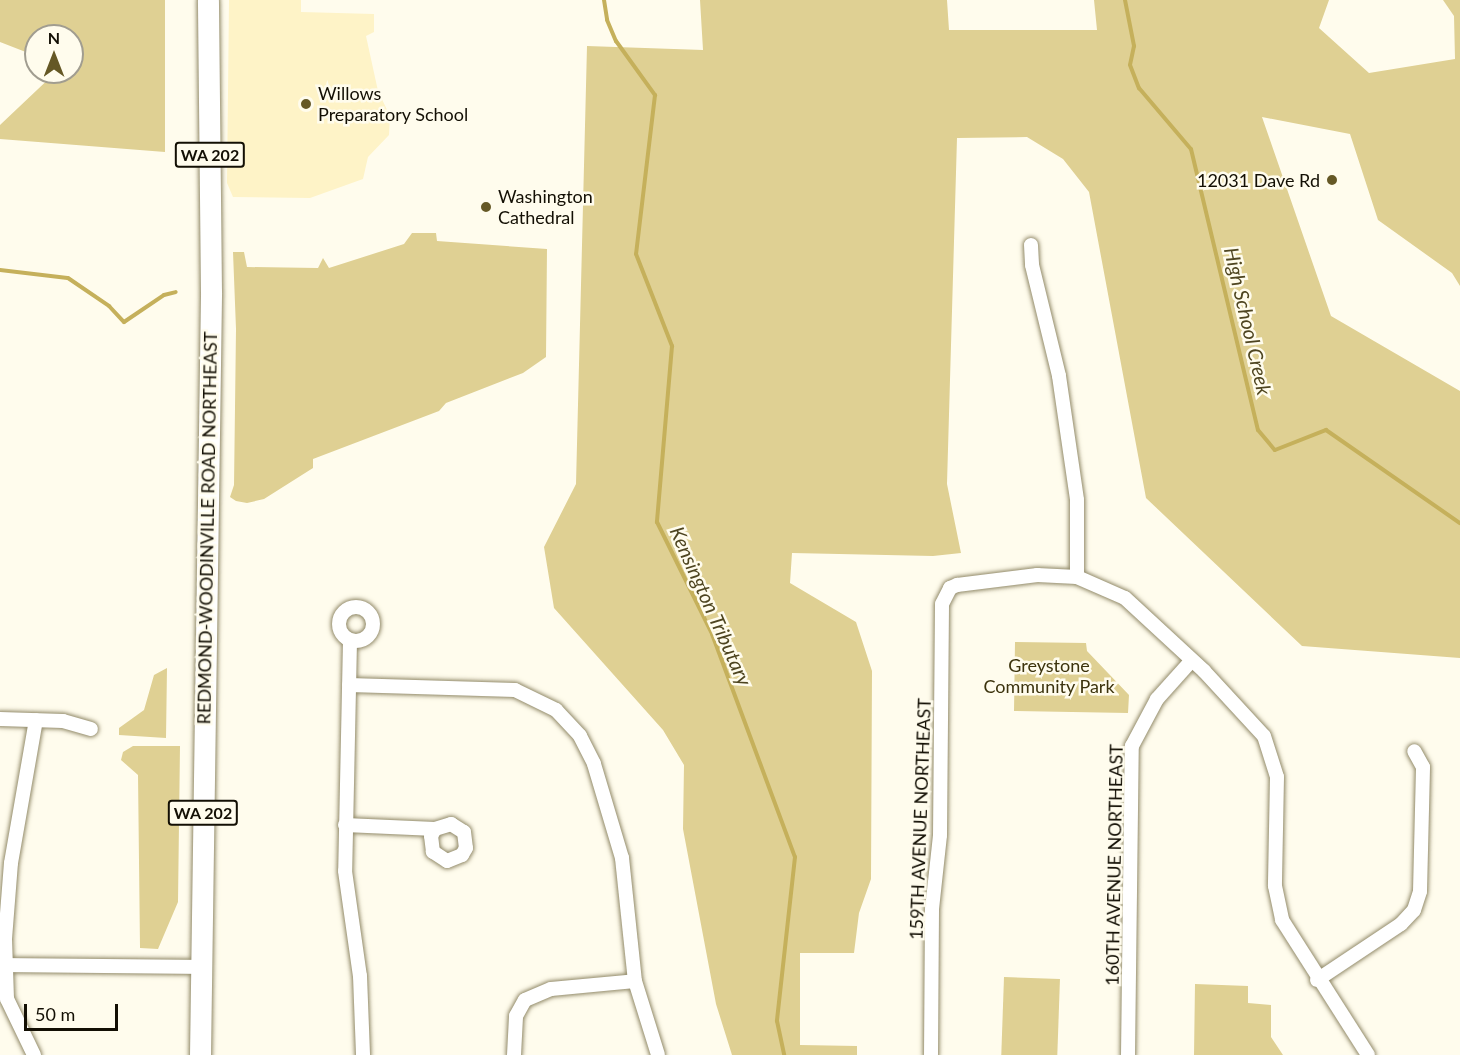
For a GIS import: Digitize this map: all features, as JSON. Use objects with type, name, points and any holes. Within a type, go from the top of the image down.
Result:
[{"type":"main road","name":"REDMOND-WOODINVILLE ROAD NORTHEAST","points":[[200,1055],[211,292],[208,0]]},
{"type":"street","points":[[1031,245],[1032,266],[1059,376],[1077,500],[1077,577],[1125,598],[1192,660],[1264,736],[1277,777],[1275,886],[1282,920],[1317,980],[1368,1055]]},
{"type":"street","name":"159TH AVENUE NORTHEAST","points":[[931,1055],[932,909],[940,811],[942,604],[950,588],[1037,575],[1077,577]]},
{"type":"street","points":[[350,641],[345,825],[349,913],[364,1017],[363,1055]]},
{"type":"street","name":"160TH AVENUE NORTHEAST","points":[[1128,1055],[1132,746],[1156,699],[1192,660]]},
{"type":"street","points":[[349,685],[515,690],[556,710],[580,736],[612,819],[622,858],[635,981],[658,1055]]},
{"type":"street","points":[[0,719],[63,721],[91,729]]},
{"type":"street","points":[[34,1055],[7,999],[6,904],[36,720]]},
{"type":"street","points":[[1317,980],[1401,924],[1414,910],[1420,891],[1423,767],[1414,751]]},
{"type":"street","points":[[345,825],[435,829]]},
{"type":"street","points":[[6,965],[201,967]]},
{"type":"street","points":[[514,1055],[516,1016],[525,1000],[551,989],[635,981]]},
{"type":"shaded area","name":"Willows Preparatory School","points":[[229,0],[301,0],[301,12],[374,14],[374,32],[366,36],[378,91],[390,116],[389,135],[368,157],[363,179],[310,198],[233,197],[227,183]]},
{"type":"green space","points":[[0,0],[165,0],[165,152],[0,139],[0,125],[43,84],[84,84],[84,24],[24,24],[24,51],[0,42]]},
{"type":"green space","points":[[700,0],[947,0],[949,30],[1097,30],[1094,0],[1329,0],[1319,28],[1369,73],[1455,59],[1454,16],[1443,0],[1460,0],[1460,286],[1452,273],[1378,220],[1350,134],[1262,117],[1331,316],[1460,391],[1460,658],[1302,646],[1146,498],[1089,192],[1063,159],[1027,137],[957,138],[947,484],[961,553],[933,556],[792,553],[790,583],[856,622],[872,671],[871,879],[859,913],[854,953],[800,953],[800,1045],[857,1046],[857,1055],[732,1055],[716,1004],[683,829],[684,765],[663,730],[554,608],[544,547],[576,484],[587,46],[703,50]]},
{"type":"green space","points":[[412,233],[436,233],[437,241],[547,249],[546,357],[523,373],[446,403],[439,411],[313,459],[313,468],[264,499],[247,503],[230,497],[234,485],[236,329],[233,252],[244,252],[247,267],[318,268],[323,258],[329,268],[404,244]]},
{"type":"green space","name":"Greystone Community Park","points":[[1015,642],[1086,643],[1087,651],[1129,695],[1128,713],[1014,711]]},
{"type":"green space","points":[[167,668],[166,738],[119,735],[119,728],[144,710],[154,675]]},
{"type":"green space","points":[[133,746],[180,746],[178,902],[158,949],[140,948],[138,775],[121,760],[123,752]]},
{"type":"green space","points":[[1004,977],[1060,979],[1057,1055],[1001,1055]]},
{"type":"green space","points":[[1195,984],[1248,986],[1248,1003],[1271,1005],[1271,1037],[1283,1055],[1194,1055]]},
{"type":"waterway","name":"Kensington Tributary","points":[[604,0],[607,20],[616,41],[655,95],[636,254],[672,346],[657,522],[712,634],[795,857],[777,1021],[784,1055]]},
{"type":"waterway","name":"High School Creek","points":[[1125,0],[1134,46],[1130,65],[1139,88],[1191,149],[1258,430],[1275,450],[1326,430],[1460,523]]},
{"type":"waterway","points":[[0,270],[68,278],[109,306],[124,322],[164,295],[176,292]]},
{"type":"place","name":"Willows Preparatory School","points":[[306,104]]},
{"type":"place","name":"12031 Dave Rd","points":[[1332,180]]},
{"type":"place","name":"Washington Cathedral","points":[[486,207]]}]
